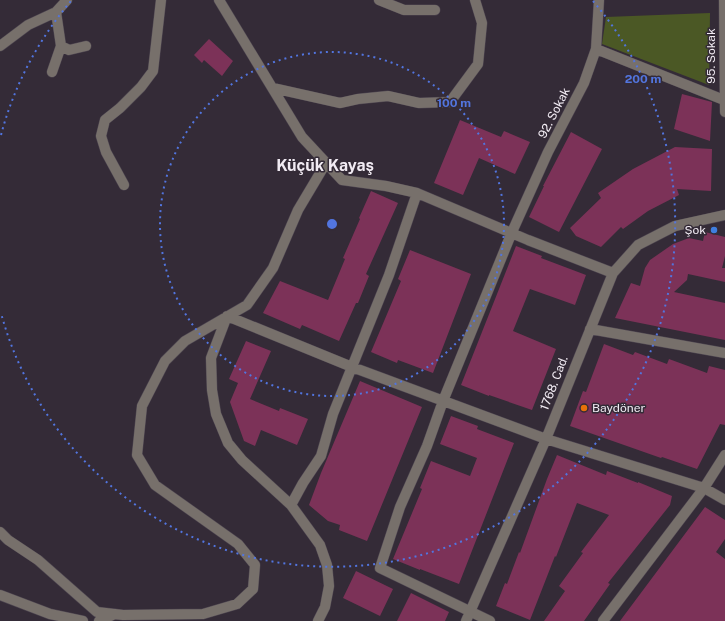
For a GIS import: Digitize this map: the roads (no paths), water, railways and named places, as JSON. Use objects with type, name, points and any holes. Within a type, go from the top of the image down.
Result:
[{"type":"street","points":[[0,46],[28,25],[56,12],[67,0]]},
{"type":"street","points":[[124,185],[106,152],[101,136],[105,120],[120,108],[141,87],[153,72],[161,0]]},
{"type":"street","points":[[219,0],[302,137],[342,180],[386,186],[417,193],[528,240],[613,273]]},
{"type":"street","points":[[379,0],[404,10],[435,10]]},
{"type":"street","points":[[273,88],[340,103],[358,99],[388,96],[419,103],[450,102],[478,64],[482,23],[475,0]]},
{"type":"street","name":"92. Sokak","points":[[468,617],[380,568],[400,507],[427,446],[443,401],[512,232],[548,152],[584,83],[596,49],[599,0]]},
{"type":"street","name":"95. Sokak","points":[[724,0],[725,112]]},
{"type":"street","points":[[52,72],[61,46],[56,12]]},
{"type":"street","points":[[61,46],[69,50],[86,46]]},
{"type":"street","points":[[596,49],[724,100]]},
{"type":"street","points":[[0,532],[8,540],[38,560],[97,612],[115,614],[203,614],[237,604],[253,589],[255,565],[238,544],[155,485],[136,454],[142,406],[165,361],[184,341],[247,305],[273,268],[298,210],[326,163]]},
{"type":"street","points":[[291,505],[321,456],[333,414],[389,275],[417,193]]},
{"type":"street","name":"1768. Cad.","points":[[468,617],[546,439],[613,273],[638,245],[675,226],[725,215]]},
{"type":"street","points":[[227,316],[352,367],[443,401],[546,439],[704,488],[725,500]]},
{"type":"street","points":[[227,316],[211,358],[212,390],[216,414],[228,443],[242,460],[291,505],[320,545],[327,565],[329,581],[325,607],[318,621]]},
{"type":"street","points":[[590,329],[725,353]]},
{"type":"street","points":[[603,621],[704,488],[725,455]]},
{"type":"street","points":[[0,595],[50,614],[83,621]]},
{"type":"street","points":[[99,621],[115,614]]},
{"type":"street","points":[[468,617],[490,621]]},
{"type":"place","name":"Şok","points":[[714,230]]},
{"type":"place","name":"Baydöner","points":[[584,408]]},
{"type":"district","name":"Küçük Kayaş","points":[[325,165]]}]
